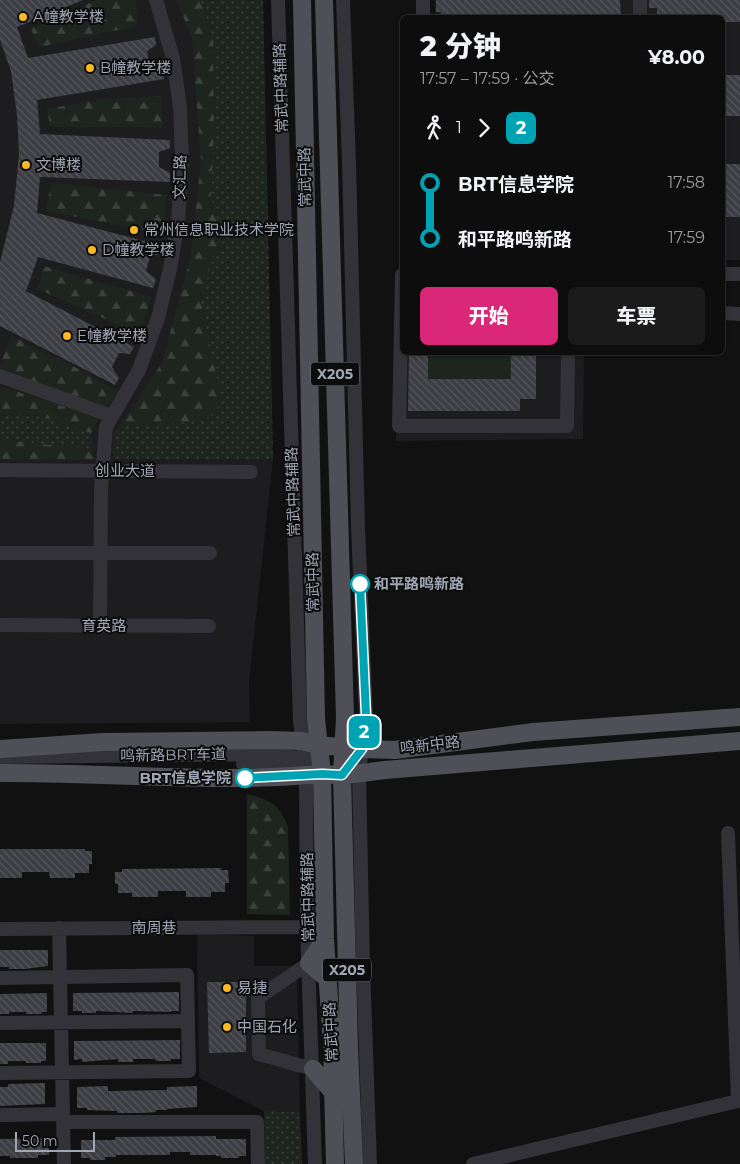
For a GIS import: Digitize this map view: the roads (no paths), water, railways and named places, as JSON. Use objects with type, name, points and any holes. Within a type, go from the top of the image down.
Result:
[{"type":"main road","name":"常武中路","points":[[302,0],[310,743],[314,772],[328,979],[335,1164]]},
{"type":"main road","name":"常武中路","points":[[324,0],[345,697],[344,747],[350,774],[354,1164]]},
{"type":"main road","name":"鸣新中路","points":[[0,749],[113,742],[269,740],[362,749],[396,750],[533,732],[740,717]]},
{"type":"main road","name":"鸣新中路","points":[[0,773],[63,772],[150,777],[314,772],[350,774],[740,741]]},
{"type":"main road","points":[[350,774],[362,749]]},
{"type":"main road","points":[[325,939],[309,963],[328,979]]},
{"type":"main road","points":[[313,1069],[333,1092]]},
{"type":"street","name":"文汇路","points":[[100,626],[102,471],[106,428],[138,370],[158,318],[170,269],[178,221],[182,160],[180,108],[172,58],[156,0]]},
{"type":"street","name":"常武中路辅路","points":[[278,0],[300,721],[310,743]]},
{"type":"street","points":[[343,0],[358,528],[366,715],[362,749]]},
{"type":"street","points":[[423,0],[423,15]]},
{"type":"street","points":[[640,0],[640,15]]},
{"type":"street","points":[[725,274],[740,274]]},
{"type":"street","points":[[725,314],[740,314]]},
{"type":"street","points":[[400,355],[399,426],[567,426],[568,355]]},
{"type":"street","points":[[0,376],[112,416]]},
{"type":"street","name":"创业大道","points":[[0,470],[251,472]]},
{"type":"street","points":[[0,553],[210,553]]},
{"type":"street","name":"育英路","points":[[0,625],[209,626]]},
{"type":"street","name":"鸣新路BRT车道","points":[[0,757],[270,754],[314,772]]},
{"type":"street","name":"鸣新路BRT车道","points":[[0,764],[258,764],[314,772]]},
{"type":"street","name":"常武中路辅路","points":[[314,772],[306,786],[307,927],[315,1164]]},
{"type":"street","points":[[350,774],[363,985],[370,1164]]},
{"type":"street","points":[[473,1164],[738,1101],[728,833]]},
{"type":"street","name":"南周巷","points":[[0,929],[307,927]]},
{"type":"street","points":[[59,928],[64,1164]]},
{"type":"street","points":[[309,963],[258,998],[259,1054],[313,1069]]},
{"type":"street","points":[[0,978],[187,975],[189,1071],[0,1073]]},
{"type":"street","points":[[0,1023],[188,1021]]},
{"type":"street","points":[[0,1115],[257,1122],[258,1164]]},
{"type":"place","name":"A幢教学楼","points":[[23,17]]},
{"type":"place","name":"B幢教学楼","points":[[90,68]]},
{"type":"place","name":"文博楼","points":[[26,165]]},
{"type":"place","name":"常州信息职业技术学院","points":[[134,230]]},
{"type":"place","name":"D幢教学楼","points":[[92,250]]},
{"type":"place","name":"E幢教学楼","points":[[67,336]]},
{"type":"place","name":"和平路鸣新路","points":[[360,584]]},
{"type":"place","name":"BRT信息学院","points":[[245,778]]},
{"type":"place","name":"易捷","points":[[227,988]]},
{"type":"place","name":"中国石化","points":[[227,1027]]}]
